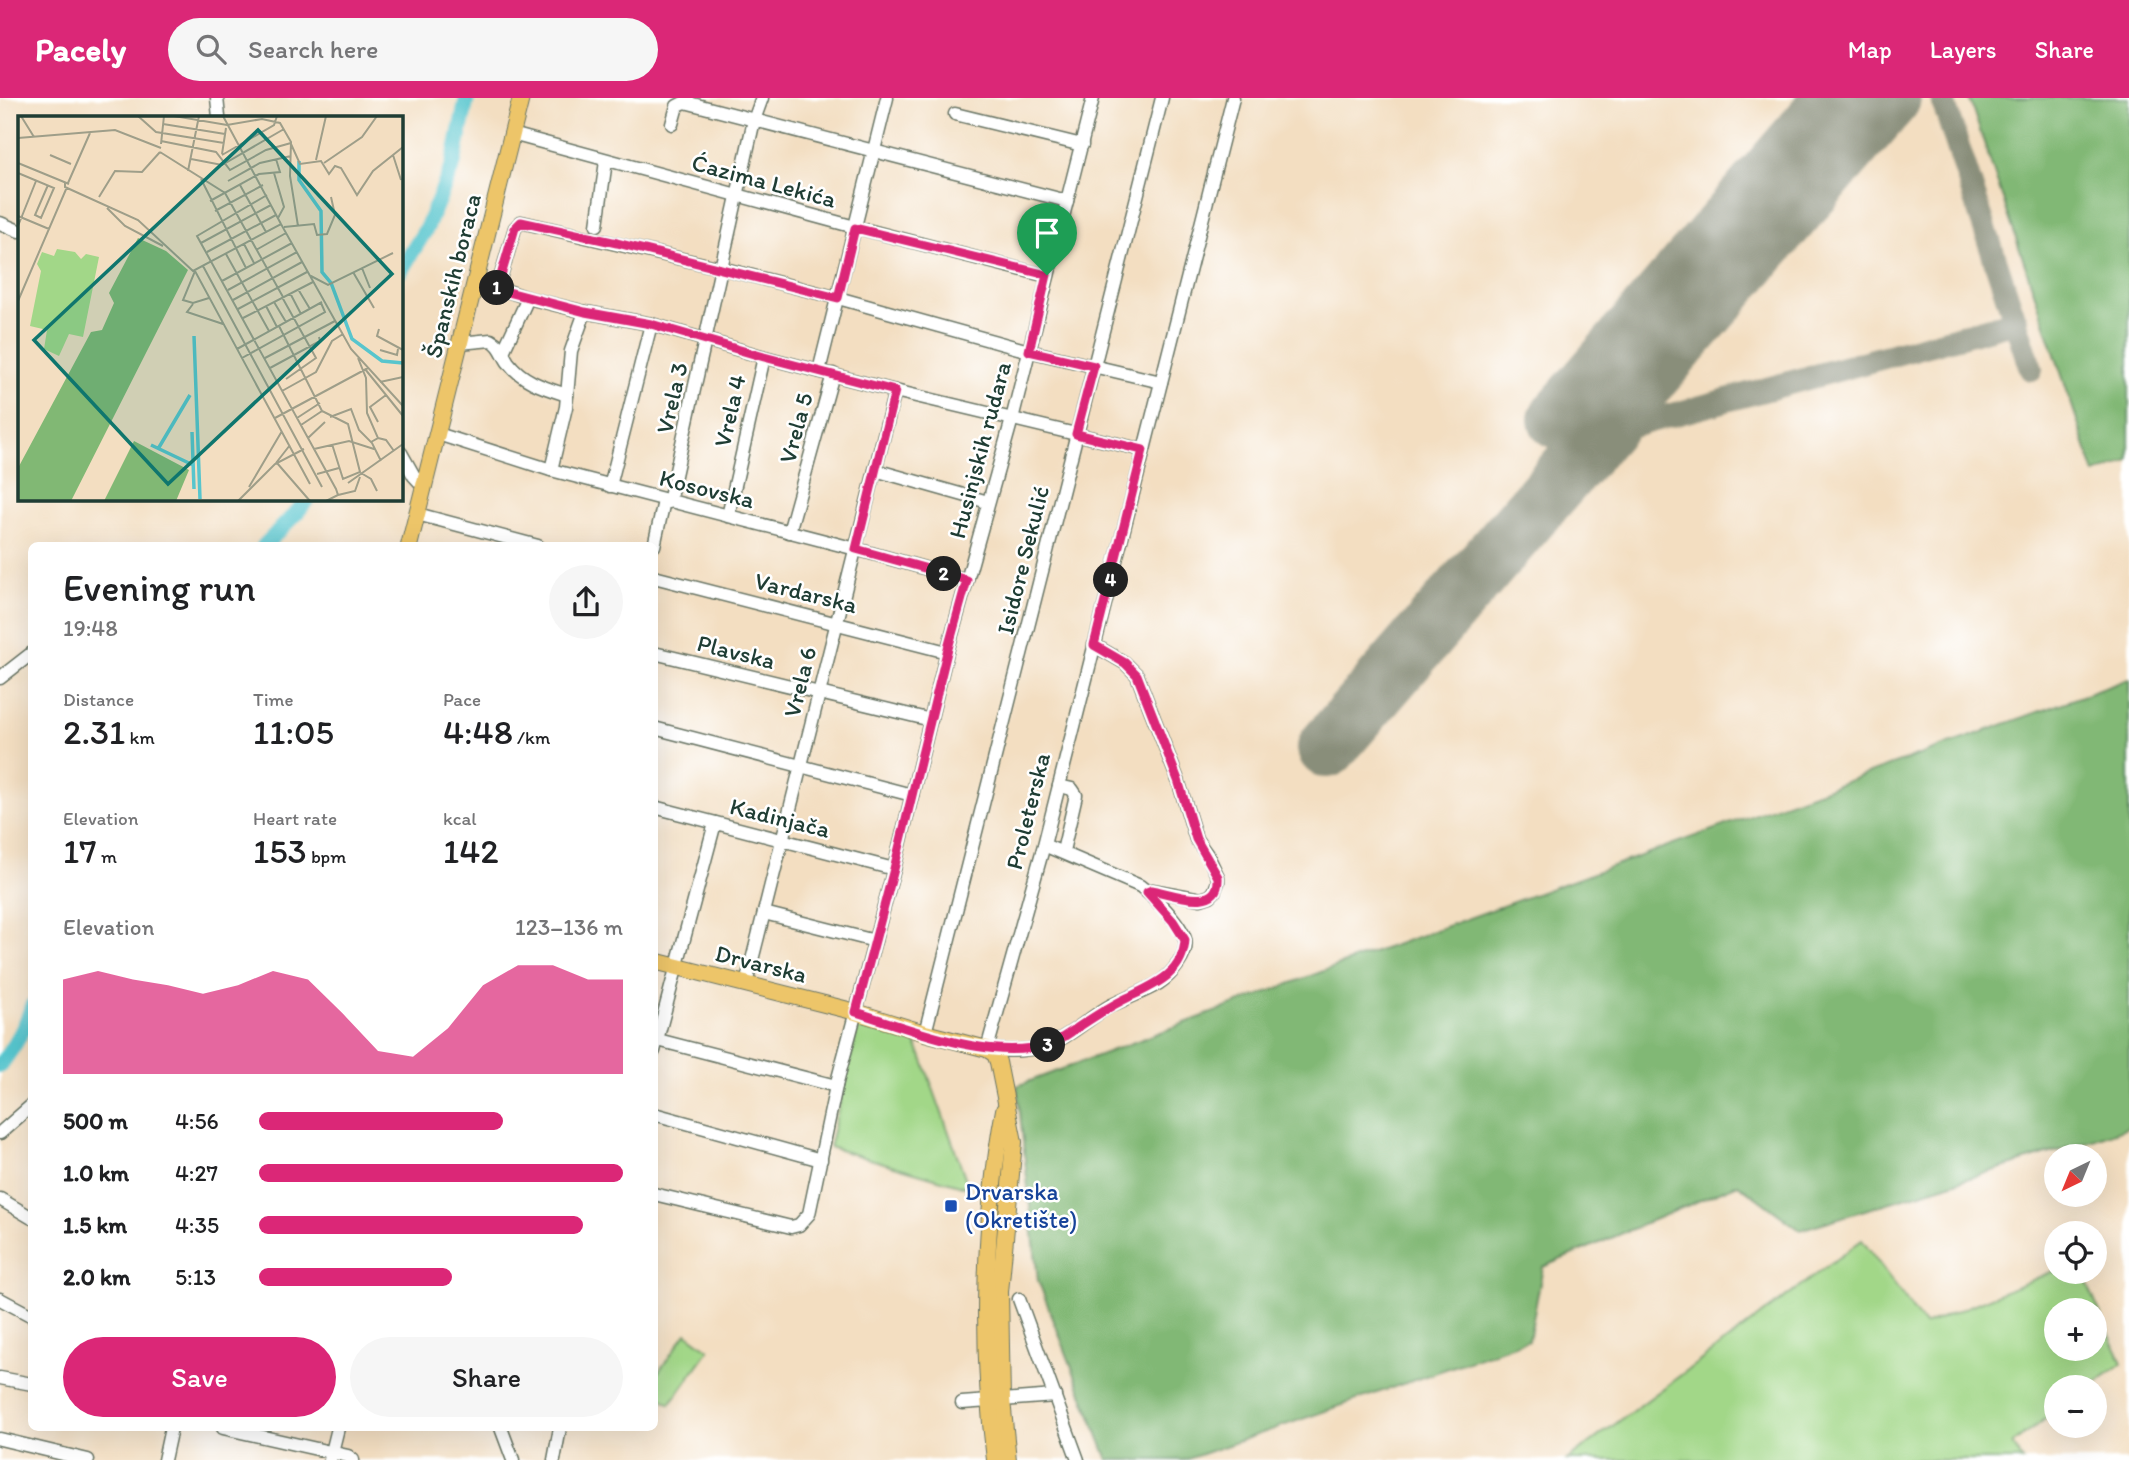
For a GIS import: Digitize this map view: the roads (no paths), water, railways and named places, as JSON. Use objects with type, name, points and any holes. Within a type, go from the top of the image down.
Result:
[{"type":"main road","name":"Španskih boraca","points":[[411,542],[521,98]]},
{"type":"main road","name":"Drvarska","points":[[658,962],[856,1012]]},
{"type":"main road","points":[[856,1012],[987,1049],[995,1054],[998,1062],[1006,1101],[996,1158],[987,1293],[996,1400],[995,1460]]},
{"type":"main road","points":[[996,1400],[1008,1460]]},
{"type":"street","points":[[217,98],[219,116]]},
{"type":"street","name":"Vrela 3","points":[[655,542],[706,340],[754,120],[762,98]]},
{"type":"street","name":"Vrela 5","points":[[789,533],[826,373],[838,298],[887,98]]},
{"type":"street","name":"Husinjskih rudara","points":[[658,1195],[791,1227],[799,1225],[805,1219],[813,1202],[836,1086],[894,869],[947,652],[1012,419],[1093,98]]},
{"type":"street","name":"Isidore Sekulić","points":[[925,1033],[1162,98]]},
{"type":"street","name":"Proleterska","points":[[987,1049],[1044,845],[1233,98]]},
{"type":"street","points":[[672,124],[677,106],[685,102],[1067,201]]},
{"type":"street","points":[[955,114],[1082,145]]},
{"type":"street","name":"Ćazima Lekića","points":[[512,134],[855,228],[1047,275]]},
{"type":"street","points":[[597,225],[606,161]]},
{"type":"street","points":[[497,289],[515,228],[521,222],[720,268],[1029,351],[1161,382]]},
{"type":"street","points":[[0,223],[18,231]]},
{"type":"street","points":[[475,280],[528,298],[651,324],[895,391],[1143,450]]},
{"type":"street","points":[[503,352],[528,298]]},
{"type":"street","points":[[551,470],[566,407],[571,351],[585,312]]},
{"type":"street","points":[[610,486],[651,324]]},
{"type":"street","points":[[460,343],[491,340],[513,368],[532,383],[567,395]]},
{"type":"street","name":"Vrela 4","points":[[729,516],[764,357]]},
{"type":"street","name":"Vrela 6","points":[[746,984],[895,391]]},
{"type":"street","name":"Kosovska","points":[[438,434],[551,470],[967,580]]},
{"type":"street","points":[[402,455],[425,488]]},
{"type":"street","points":[[875,470],[988,502]]},
{"type":"street","points":[[417,514],[523,542]]},
{"type":"street","name":"Vardarska","points":[[658,578],[947,652]]},
{"type":"street","points":[[1094,645],[1125,663],[1137,675],[1178,780],[1196,839],[1218,877],[1214,892],[1201,900],[1152,890],[1147,892]]},
{"type":"street","name":"Plavska","points":[[658,654],[930,720]]},
{"type":"street","points":[[0,678],[28,656]]},
{"type":"street","points":[[658,729],[912,795]]},
{"type":"street","points":[[1059,786],[1072,789],[1076,796],[1063,851]]},
{"type":"street","name":"Kadinjača","points":[[658,808],[894,869]]},
{"type":"street","points":[[658,1036],[715,823]]},
{"type":"street","points":[[987,1049],[1027,1049],[1053,1043],[1110,1006],[1157,984],[1180,960],[1185,940],[1173,921],[1147,892],[1063,851],[1044,845]]},
{"type":"street","points":[[764,913],[874,941]]},
{"type":"street","points":[[658,1043],[836,1086]]},
{"type":"street","points":[[0,1133],[28,1108]]},
{"type":"street","points":[[658,1115],[821,1160]]},
{"type":"street","points":[[0,1199],[28,1216]]},
{"type":"street","points":[[0,1299],[28,1314]]},
{"type":"street","points":[[1018,1299],[1078,1460]]},
{"type":"street","points":[[0,1377],[28,1383]]},
{"type":"street","points":[[962,1403],[1055,1396]]},
{"type":"street","points":[[164,1460],[170,1431]]},
{"type":"street","points":[[234,1431],[331,1457],[348,1457],[352,1460]]},
{"type":"street","points":[[331,1457],[337,1431]]},
{"type":"street","points":[[502,1431],[513,1460]]},
{"type":"street","points":[[554,1460],[559,1431]]},
{"type":"street","points":[[0,1439],[88,1460]]},
{"type":"waterway","points":[[402,268],[426,229],[453,165],[467,98]]},
{"type":"waterway","points":[[268,542],[306,500]]},
{"type":"waterway","points":[[0,1065],[19,1037],[28,1017]]},
{"type":"place","name":"Drvarska (Okretište)","points":[[951,1206]]}]
